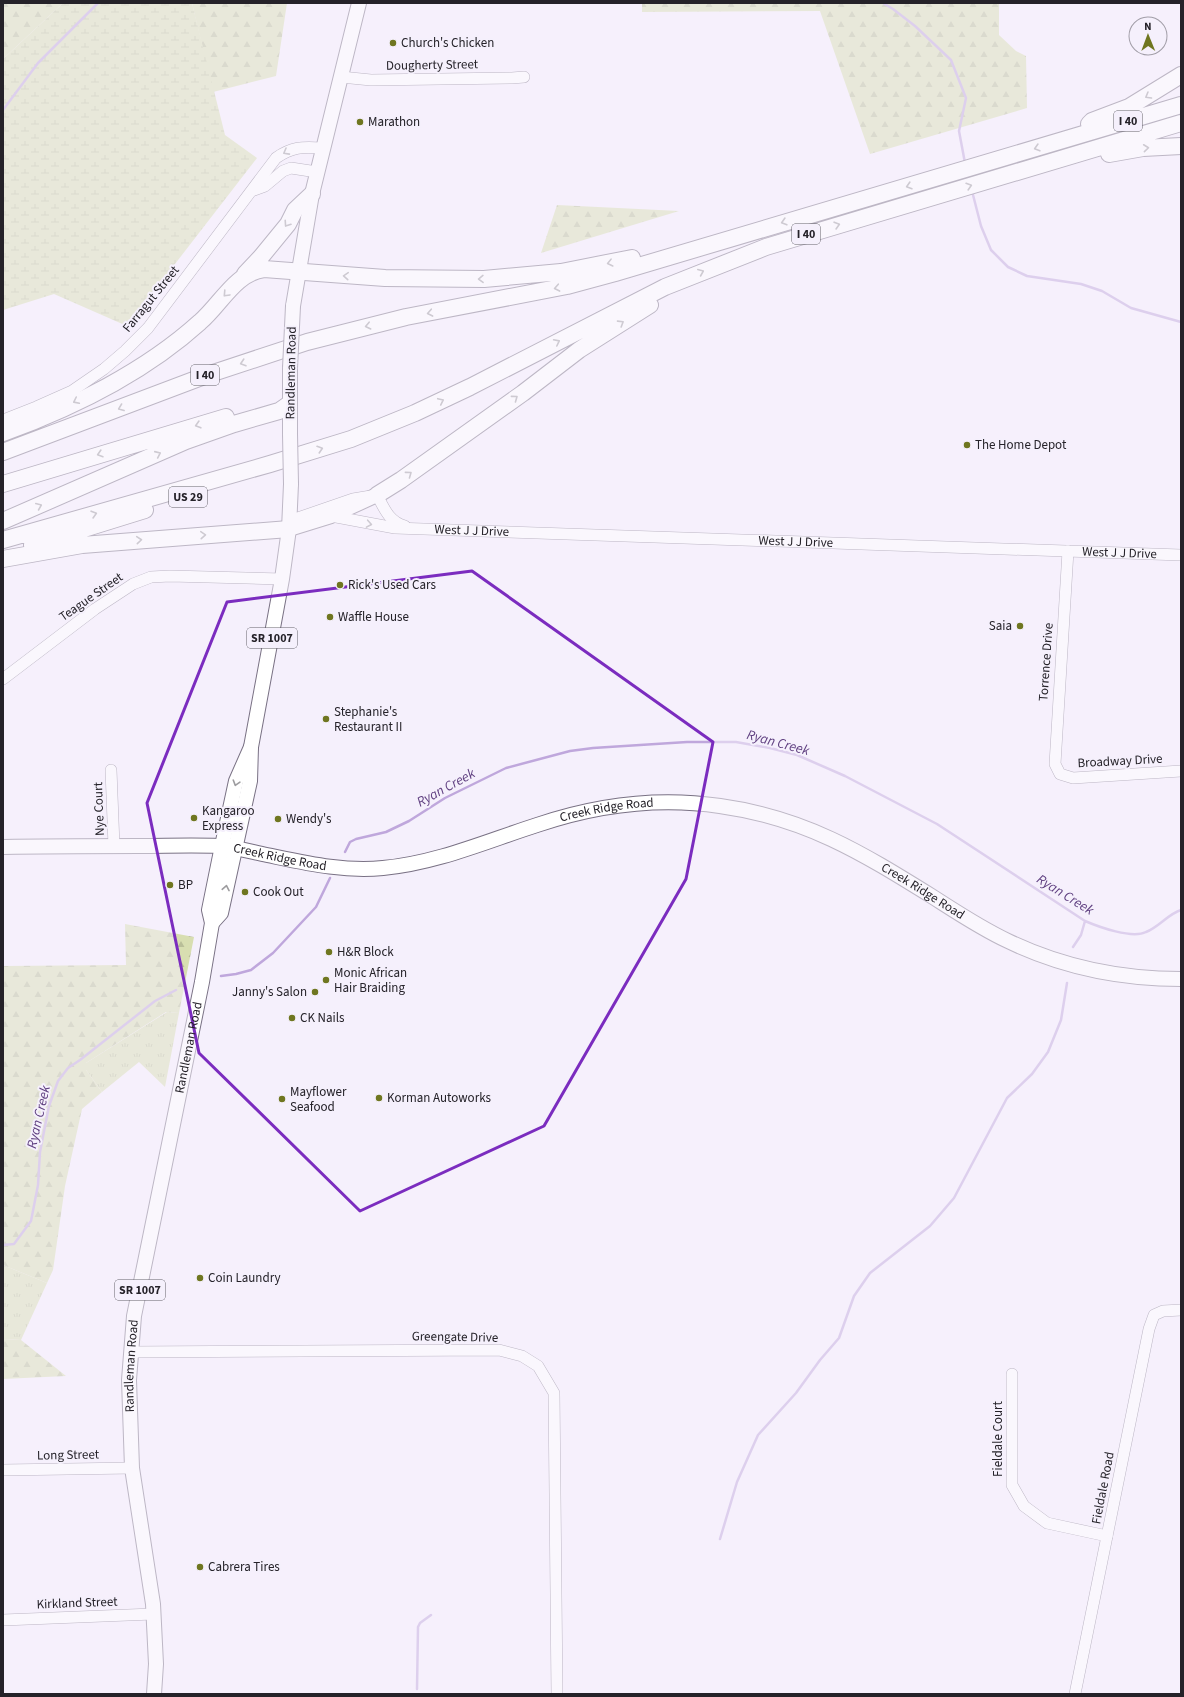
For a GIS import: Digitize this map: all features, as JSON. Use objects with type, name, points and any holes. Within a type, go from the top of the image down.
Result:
[{"type":"highway","points":[[1075,137],[1092,121],[1129,107],[1181,75]]},
{"type":"highway","name":"I 40","points":[[5,452],[207,375],[307,342],[406,317],[567,286],[1075,137],[1181,104]]},
{"type":"highway","name":"I 40","points":[[3,540],[270,464],[351,439],[415,413],[470,387],[665,287],[766,247],[1181,123]]},
{"type":"highway","points":[[1080,153],[1104,155],[1143,148],[1181,146]]},
{"type":"highway","points":[[3,433],[32,423],[124,378],[201,322],[261,257],[288,224],[295,210],[312,194]]},
{"type":"highway","points":[[240,279],[254,271],[264,269],[385,278],[484,279],[561,272],[656,252],[689,251]]},
{"type":"highway","points":[[377,495],[401,480],[579,350],[652,304],[665,287]]},
{"type":"highway","points":[[3,484],[277,402],[289,404]]},
{"type":"highway","points":[[3,521],[186,441],[234,424],[279,411],[289,404]]},
{"type":"highway","name":"US 29","points":[[3,555],[243,480],[270,464]]},
{"type":"highway","points":[[3,559],[82,545],[289,525]]},
{"type":"main road","name":"Randleman Road","points":[[154,1694],[156,1664],[153,1604],[132,1468],[129,1380],[134,1316],[202,982],[212,923],[209,910],[228,847],[236,781],[251,747],[282,579],[289,525],[289,404],[293,306],[312,194],[358,3]]},
{"type":"main road","name":"West J J Drive","points":[[289,525],[331,516],[377,495]]},
{"type":"main road","name":"Creek Ridge Road","points":[[3,847],[228,847],[321,866],[345,868],[382,868],[402,866],[434,859],[561,817],[604,808],[651,803],[696,803],[719,805],[785,820],[837,840],[981,927],[1026,950],[1065,964],[1094,971],[1136,977],[1181,979]]},
{"type":"street","name":"Dougherty Street","points":[[341,77],[371,80],[524,77]]},
{"type":"street","name":"Farragut Street","points":[[3,420],[72,391],[104,369],[148,328],[254,190],[260,179],[276,158],[290,149],[300,147],[323,148]]},
{"type":"street","name":"Farragut Street","points":[[254,190],[265,186],[283,171],[291,168],[317,172]]},
{"type":"street","points":[[289,525],[353,499],[377,495]]},
{"type":"street","name":"West J J Drive","points":[[377,495],[392,520],[411,528]]},
{"type":"street","name":"West J J Drive","points":[[331,516],[388,528],[1181,555]]},
{"type":"street","name":"Torrence Drive","points":[[1060,774],[1055,764],[1055,742],[1068,551]]},
{"type":"street","name":"Teague Street","points":[[3,679],[95,610],[128,587],[139,582],[151,578],[170,576],[282,579]]},
{"type":"street","name":"Nye Court","points":[[111,770],[114,846]]},
{"type":"street","name":"Broadway Drive","points":[[1060,774],[1073,778],[1181,771]]},
{"type":"street","name":"Fieldale Road","points":[[1075,1694],[1149,1329],[1154,1315],[1163,1311],[1181,1310]]},
{"type":"street","name":"Greengate Drive","points":[[131,1352],[499,1350],[522,1356],[538,1366],[554,1393],[557,1694]]},
{"type":"street","name":"Fieldale Court","points":[[1012,1374],[1012,1485],[1024,1506],[1046,1523],[1107,1536]]},
{"type":"street","name":"Long Street","points":[[3,1470],[132,1468]]},
{"type":"street","name":"Kirkland Street","points":[[3,1620],[153,1614]]},
{"type":"highlighted area","points":[[472,571],[713,742],[686,879],[544,1126],[360,1211],[199,1053],[147,803],[227,602]]},
{"type":"green space","points":[[3,3],[63,3],[3,59]]},
{"type":"green space","points":[[63,3],[192,3],[225,135],[257,158],[127,326],[54,294],[3,310],[3,59]]},
{"type":"green space","points":[[192,3],[287,3],[276,76],[213,92]]},
{"type":"green space","points":[[642,3],[999,3],[999,35],[1016,51],[1026,56],[1027,108],[870,154],[820,11],[642,12]]},
{"type":"green space","points":[[557,205],[679,211],[541,253]]},
{"type":"green space","points":[[125,924],[194,937],[179,1013],[166,1012],[86,1063],[86,1070],[102,1092],[82,1109],[65,1186],[53,1270],[47,1283],[3,1265],[3,966],[126,965]]},
{"type":"green space","points":[[167,1012],[179,1013],[165,1087],[139,1062],[102,1092],[86,1070],[86,1063]]},
{"type":"green space","points":[[3,1265],[47,1283],[21,1340],[3,1339]]},
{"type":"green space","points":[[3,1339],[21,1340],[66,1376],[3,1379]]},
{"type":"waterway","points":[[3,110],[38,63],[98,3]]},
{"type":"waterway","points":[[883,3],[915,26],[951,60],[966,98],[959,131],[965,163]]},
{"type":"waterway","points":[[972,191],[981,226],[991,250],[1008,267],[1027,276],[1081,284],[1102,291],[1131,308],[1181,322]]},
{"type":"waterway","name":"Ryan Creek","points":[[345,852],[350,842],[356,839],[386,832],[409,821],[445,798],[506,768],[570,751],[593,748],[687,742],[736,742],[770,748],[797,755],[845,776],[937,824],[1085,921],[1107,929],[1124,933],[1140,934],[1151,930],[1172,914],[1181,910]]},
{"type":"waterway","name":"Ryan Creek","points":[[221,976],[251,970],[273,953],[316,907],[330,878]]},
{"type":"waterway","points":[[1073,947],[1081,935],[1085,921]]},
{"type":"waterway","points":[[720,1539],[737,1482],[758,1435],[796,1393],[820,1360],[839,1338],[854,1296],[870,1273],[930,1226],[954,1198],[1007,1098],[1032,1074],[1048,1052],[1061,1020],[1067,983]]},
{"type":"waterway","name":"Ryan Creek","points":[[3,1245],[14,1244],[31,1221],[38,1185],[40,1152],[49,1106],[58,1081],[68,1068],[155,1001],[176,990]]},
{"type":"waterway","points":[[417,1689],[418,1627],[420,1623],[431,1615]]},
{"type":"place","name":"Church's Chicken","points":[[393,43]]},
{"type":"place","name":"Marathon","points":[[360,122]]},
{"type":"place","name":"The Home Depot","points":[[967,445]]},
{"type":"place","name":"Rick's Used Cars","points":[[340,585]]},
{"type":"place","name":"Waffle House","points":[[330,617]]},
{"type":"place","name":"Saia","points":[[1020,626]]},
{"type":"place","name":"Stephanie's Restaurant II","points":[[326,719]]},
{"type":"place","name":"Kangaroo Express","points":[[194,818]]},
{"type":"place","name":"Wendy's","points":[[278,819]]},
{"type":"place","name":"BP","points":[[170,885]]},
{"type":"place","name":"Cook Out","points":[[245,892]]},
{"type":"place","name":"H&R Block","points":[[329,952]]},
{"type":"place","name":"Monic African Hair Braiding","points":[[326,980]]},
{"type":"place","name":"Janny's Salon","points":[[315,992]]},
{"type":"place","name":"CK Nails","points":[[292,1018]]},
{"type":"place","name":"Korman Autoworks","points":[[379,1098]]},
{"type":"place","name":"Mayflower Seafood","points":[[282,1099]]},
{"type":"place","name":"Coin Laundry","points":[[200,1278]]},
{"type":"place","name":"Cabrera Tires","points":[[200,1567]]}]
